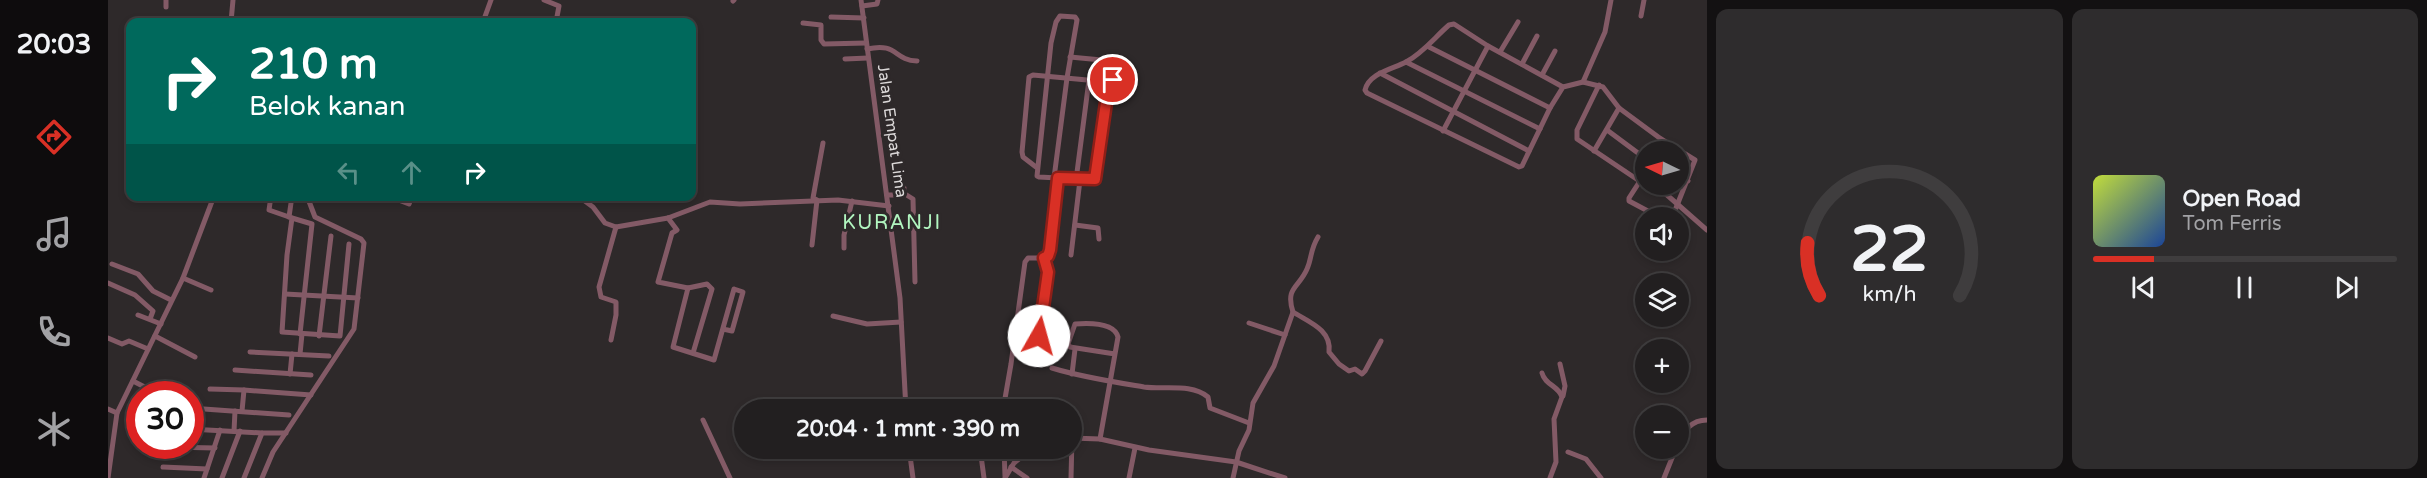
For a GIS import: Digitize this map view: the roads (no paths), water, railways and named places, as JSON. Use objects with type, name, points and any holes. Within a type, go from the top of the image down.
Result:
[{"type":"street","points":[[231,18],[232,0]]},
{"type":"street","points":[[484,18],[491,0]]},
{"type":"street","points":[[544,0],[559,6],[557,18]]},
{"type":"street","points":[[862,3],[876,4],[878,0]]},
{"type":"street","points":[[1584,80],[1588,66],[1607,26],[1611,0]]},
{"type":"street","points":[[1641,16],[1644,0]]},
{"type":"street","name":"Jalan Empat Lima","points":[[862,3],[901,322],[905,399]]},
{"type":"street","points":[[1005,399],[1025,262],[1028,258],[1044,258],[1048,256],[1050,250],[1056,178],[1066,78],[1077,20],[1075,17],[1060,16],[1056,22],[1051,43],[1036,167],[1037,176],[1056,178],[1078,180],[1096,178],[1109,82],[1113,80],[1112,61],[1070,57]]},
{"type":"street","points":[[831,17],[864,18]]},
{"type":"street","points":[[1500,52],[1518,22]]},
{"type":"street","points":[[803,23],[821,25],[821,40],[826,44],[885,47],[906,60],[917,61]]},
{"type":"street","points":[[1563,87],[1488,46],[1454,24],[1449,25],[1429,47],[1406,62],[1380,73],[1365,85],[1365,90],[1514,166],[1522,166],[1550,108],[1563,87],[1584,80],[1599,85],[1619,108],[1665,141]]},
{"type":"street","points":[[1522,64],[1537,36]]},
{"type":"street","points":[[1443,131],[1488,46]]},
{"type":"street","points":[[1429,47],[1550,108]]},
{"type":"street","points":[[1542,75],[1555,51]]},
{"type":"street","points":[[845,59],[868,58]]},
{"type":"street","points":[[1406,62],[1540,129]]},
{"type":"street","points":[[1380,73],[1529,151]]},
{"type":"street","points":[[1036,167],[1023,157],[1022,152],[1028,80],[1033,75],[1109,82]]},
{"type":"street","points":[[1071,255],[1089,80]]},
{"type":"street","points":[[1599,85],[1576,134],[1577,139],[1635,178]]},
{"type":"street","points":[[1594,150],[1619,108]]},
{"type":"street","points":[[1607,130],[1635,151]]},
{"type":"street","points":[[817,200],[813,198],[823,143]]},
{"type":"street","points":[[1689,155],[1693,157],[1694,165],[1689,178]]},
{"type":"street","points":[[1635,187],[1629,201],[1640,207]]},
{"type":"street","points":[[886,195],[905,191],[913,199],[915,282]]},
{"type":"street","points":[[1667,195],[1707,229]]},
{"type":"street","points":[[1678,207],[1683,195]]},
{"type":"street","points":[[812,245],[817,200]]},
{"type":"street","points":[[585,201],[593,207],[605,223],[616,227],[668,218],[710,202],[740,204],[817,200],[852,201],[888,206]]},
{"type":"street","points":[[133,381],[183,278],[212,201]]},
{"type":"street","points":[[270,201],[269,210],[312,224],[303,295],[300,354]]},
{"type":"street","points":[[292,201],[281,332],[340,336],[349,244]]},
{"type":"street","points":[[262,478],[273,452],[354,329],[363,241],[315,217],[309,201]]},
{"type":"street","points":[[844,248],[844,235],[852,201]]},
{"type":"street","points":[[668,218],[677,230],[672,233],[658,282],[688,288],[707,284],[712,289],[693,353]]},
{"type":"street","points":[[1075,225],[1098,228],[1099,239]]},
{"type":"street","points":[[611,340],[616,302],[601,297],[599,287],[616,227]]},
{"type":"street","points":[[318,336],[331,236]]},
{"type":"street","points":[[1318,237],[1310,252],[1309,267],[1292,289],[1290,305],[1293,312],[1322,330],[1329,340],[1329,352],[1339,364],[1349,371],[1354,369],[1362,374],[1381,341]]},
{"type":"street","points":[[1015,338],[1038,339],[1048,272],[1044,258]]},
{"type":"street","points":[[112,264],[138,274],[153,291],[171,300]]},
{"type":"street","points":[[183,278],[211,290]]},
{"type":"street","points":[[108,283],[135,295],[153,311],[150,319]]},
{"type":"street","points":[[688,288],[673,347],[714,360],[734,289],[743,292],[732,331],[723,329]]},
{"type":"street","points":[[285,294],[358,298]]},
{"type":"street","points":[[1233,478],[1236,462],[1250,429],[1253,403],[1274,366],[1293,312]]},
{"type":"street","points":[[138,315],[161,324]]},
{"type":"street","points":[[833,316],[867,324],[901,322]]},
{"type":"street","points":[[1249,323],[1285,335]]},
{"type":"street","points":[[1100,439],[1111,380],[1118,337],[1115,329],[1099,325],[1075,324],[1068,344],[1075,349],[1115,354]]},
{"type":"street","points":[[155,336],[195,357]]},
{"type":"street","points":[[108,338],[122,344],[129,341],[148,349]]},
{"type":"street","points":[[1072,374],[1075,349]]},
{"type":"street","points":[[250,352],[329,356]]},
{"type":"street","points":[[290,374],[292,354]]},
{"type":"street","points":[[1550,478],[1556,462],[1554,419],[1565,386],[1560,364]]},
{"type":"street","points":[[1052,368],[1072,374],[1145,387],[1182,388],[1201,393],[1208,397],[1210,408],[1249,423]]},
{"type":"street","points":[[235,370],[311,375]]},
{"type":"street","points":[[1542,373],[1546,381],[1558,389],[1562,397]]},
{"type":"street","points":[[210,388],[310,395]]},
{"type":"street","points":[[242,411],[244,390]]},
{"type":"street","points":[[108,478],[110,448],[117,413],[126,395]]},
{"type":"street","points":[[108,409],[117,413]]},
{"type":"street","points":[[204,409],[289,415]]},
{"type":"street","points":[[222,478],[237,431],[235,411]]},
{"type":"street","points":[[704,420],[730,478]]},
{"type":"street","points":[[1689,427],[1698,420],[1707,420]]},
{"type":"street","points":[[204,429],[286,433]]},
{"type":"street","points":[[204,478],[220,430]]},
{"type":"street","points":[[244,478],[262,433]]},
{"type":"street","points":[[1082,438],[1100,439],[1135,448],[1236,462],[1285,478]]},
{"type":"street","points":[[204,448],[215,448]]},
{"type":"street","points":[[1129,478],[1135,448]]},
{"type":"street","points":[[1568,452],[1586,459],[1601,478]]},
{"type":"street","points":[[910,459],[912,478]]},
{"type":"street","points":[[981,459],[984,478]]},
{"type":"street","points":[[1004,459],[1005,478]]},
{"type":"street","points":[[1005,478],[1017,459]]},
{"type":"street","points":[[1071,459],[1071,478]]},
{"type":"street","points":[[1664,478],[1672,459]]},
{"type":"street","points":[[163,467],[207,469]]},
{"type":"street","points":[[1011,467],[1028,478]]},
{"type":"district","name":"KURANJI","points":[[892,223]]}]
